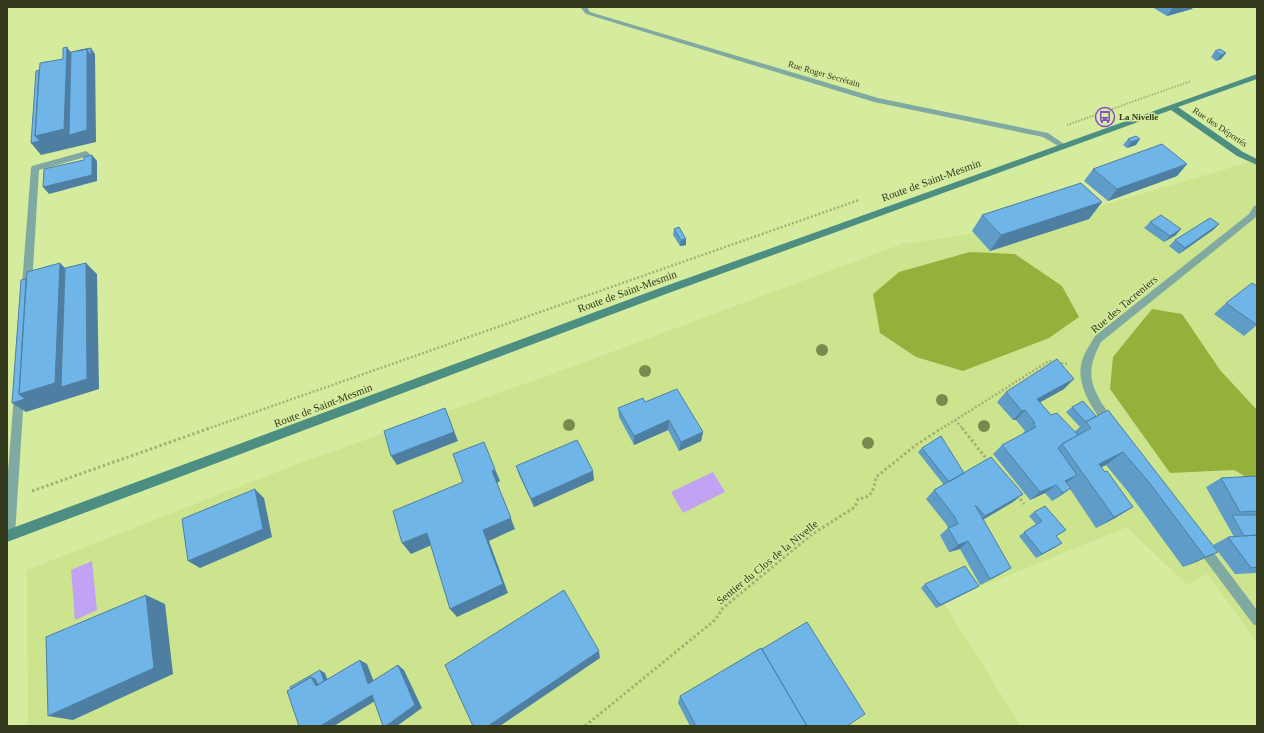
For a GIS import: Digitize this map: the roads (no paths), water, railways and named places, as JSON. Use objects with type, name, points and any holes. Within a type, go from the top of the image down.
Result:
[{"type":"main road","name":"Route de Saint-Mesmin","points":[[8,535],[663,290],[1257,76]]},
{"type":"main road","name":"Rue des Déportés","points":[[1172,107],[1240,154],[1257,162]]},
{"type":"street","name":"Rue Roger Secrétain","points":[[583,7],[588,13],[752,64],[877,100],[1044,134],[1063,146]]},
{"type":"street","points":[[26,293],[35,168],[86,154]]},
{"type":"street","name":"Rue des Tacreniers","points":[[1117,434],[1103,415],[1088,387],[1086,367],[1098,339],[1252,216],[1257,208]]},
{"type":"street","points":[[8,535],[20,388]]},
{"type":"street","points":[[1196,539],[1257,620]]},
{"type":"place","name":"La Nivelle","points":[[1105,117]]}]
